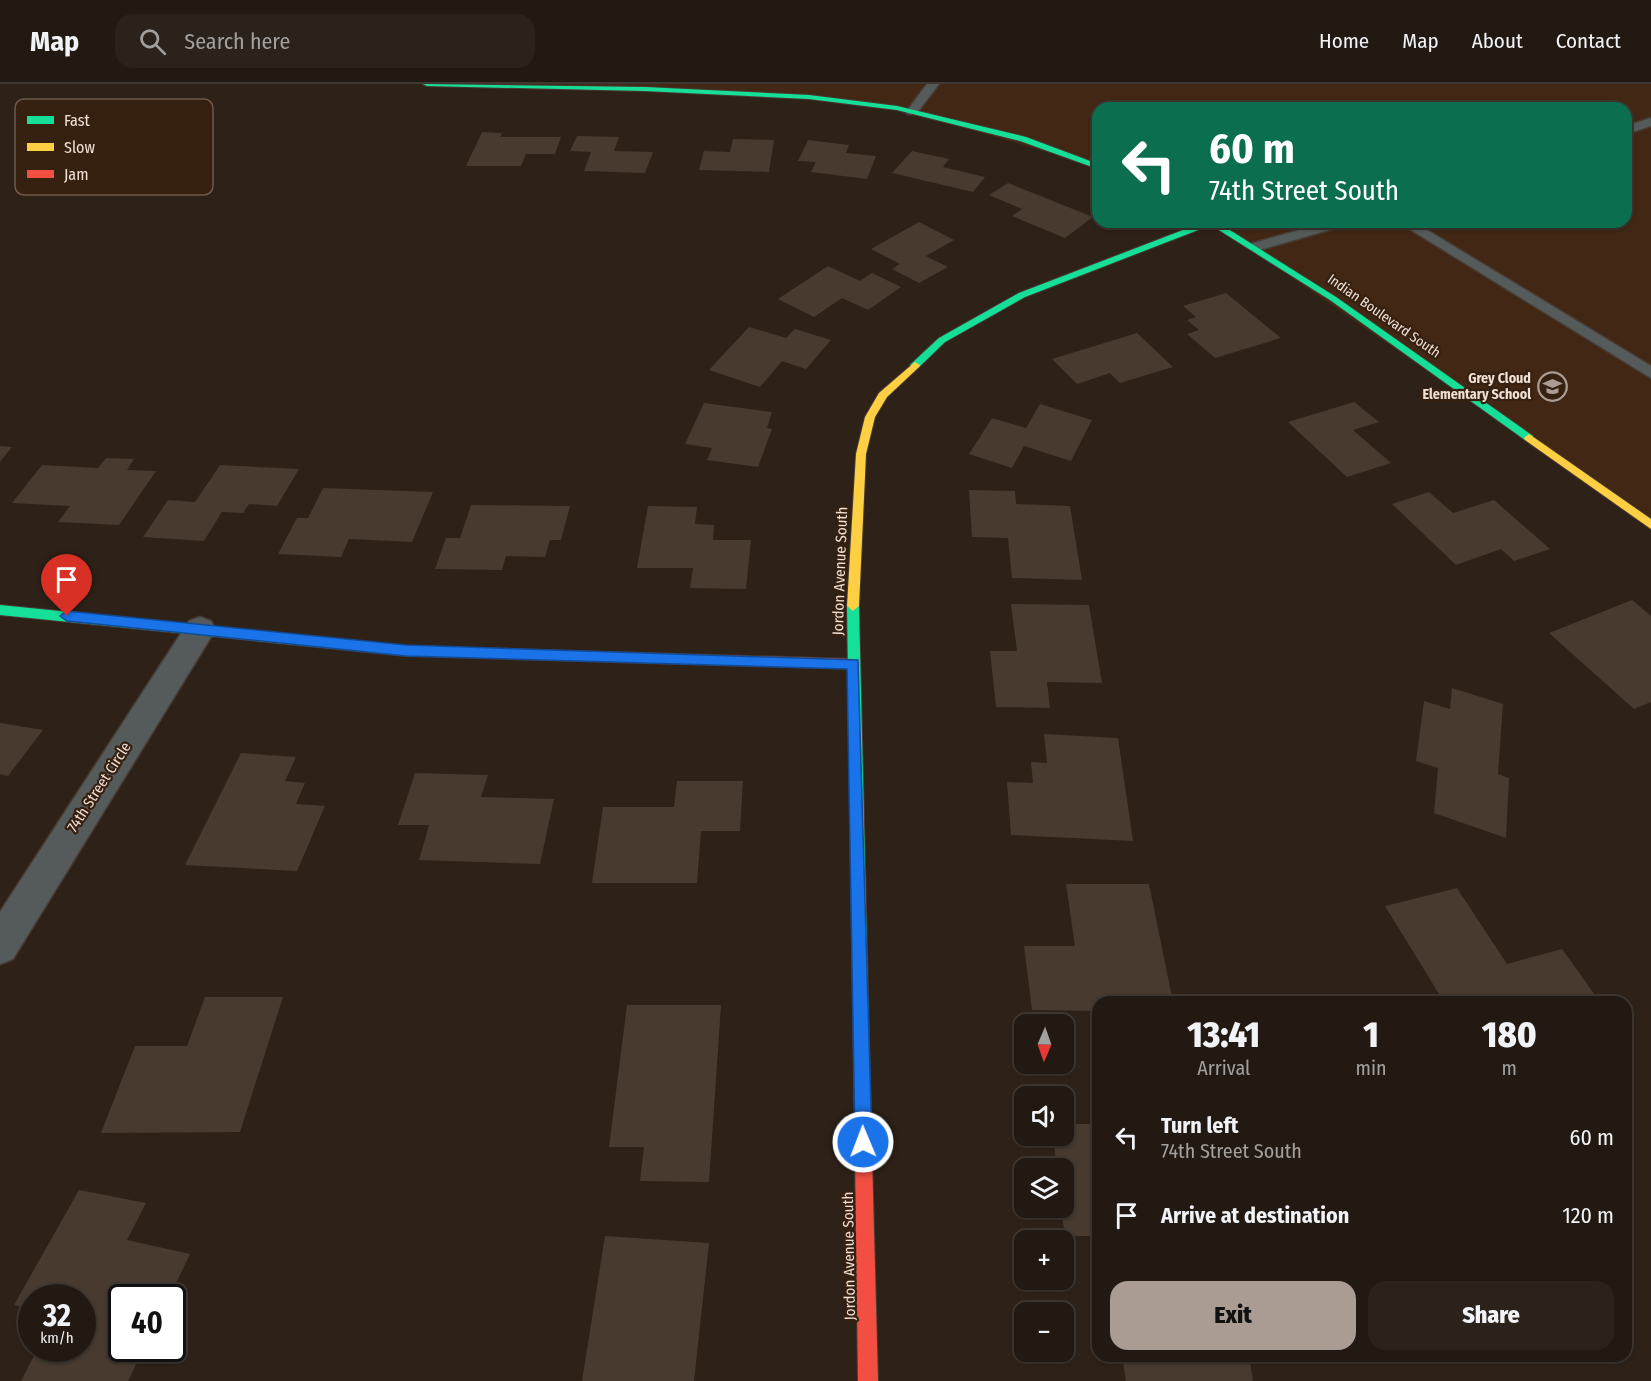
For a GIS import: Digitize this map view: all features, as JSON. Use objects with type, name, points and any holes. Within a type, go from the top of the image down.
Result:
[{"type":"street","points":[[427,84],[645,89],[809,97],[912,112],[1023,139],[1092,165]]},
{"type":"street","name":"Jordon Avenue South","points":[[868,1381],[853,594],[861,454],[870,417],[883,394],[942,340],[1022,295],[1196,228]]},
{"type":"street","name":"Indian Boulevard South","points":[[1222,228],[1255,247],[1396,343],[1651,525]]},
{"type":"street","points":[[0,610],[406,651],[854,664]]},
{"type":"street","name":"74th Street Circle","points":[[0,946],[200,629]]},
{"type":"lane","points":[[912,112],[933,84]]},
{"type":"lane","points":[[1632,128],[1651,122]]},
{"type":"lane","points":[[1255,247],[1320,228]]},
{"type":"lane","points":[[1415,228],[1651,373]]},
{"type":"shaded area","name":"Grey Cloud Elementary School","points":[[427,84],[1651,84],[1651,525],[1220,228],[1632,228],[1632,102],[1092,102],[1092,165],[897,108],[809,97]]},
{"type":"building","points":[[482,132],[502,133],[500,137],[561,137],[555,154],[526,154],[521,166],[466,166]]},
{"type":"building","points":[[577,136],[619,137],[614,151],[653,152],[645,173],[584,171],[591,152],[570,151]]},
{"type":"building","points":[[733,139],[774,140],[769,172],[699,170],[704,151],[730,152]]},
{"type":"building","points":[[808,140],[849,145],[846,153],[876,156],[867,179],[811,172],[816,162],[798,161]]},
{"type":"building","points":[[912,151],[949,159],[943,167],[985,177],[973,192],[892,173]]},
{"type":"building","points":[[1008,183],[1092,218],[1065,238],[1012,216],[1022,209],[989,195]]},
{"type":"building","points":[[919,222],[954,240],[926,256],[948,267],[919,283],[892,269],[900,264],[871,249]]},
{"type":"building","points":[[828,266],[860,281],[872,273],[901,287],[868,310],[842,298],[814,317],[778,299]]},
{"type":"building","points":[[1226,293],[1281,338],[1215,358],[1187,334],[1199,330],[1187,320],[1196,317],[1183,306]]},
{"type":"building","points":[[749,327],[786,338],[795,329],[831,340],[806,369],[782,361],[760,387],[709,370]]},
{"type":"building","points":[[1137,333],[1173,367],[1120,383],[1110,373],[1077,384],[1052,359]]},
{"type":"building","points":[[1354,402],[1379,422],[1353,430],[1391,463],[1347,477],[1288,422]]},
{"type":"building","points":[[704,403],[772,412],[767,428],[772,429],[758,467],[707,460],[712,448],[685,444]]},
{"type":"building","points":[[1040,404],[1092,420],[1071,461],[1024,446],[1012,468],[969,454],[992,418],[1026,428]]},
{"type":"building","points":[[0,446],[12,447],[0,462]]},
{"type":"building","points":[[106,458],[134,459],[127,470],[156,471],[119,525],[58,522],[70,506],[12,503],[42,465],[98,468]]},
{"type":"building","points":[[220,465],[299,469],[277,506],[249,504],[243,513],[222,512],[204,541],[143,537],[168,500],[195,502]]},
{"type":"building","points":[[323,488],[433,492],[412,542],[349,539],[341,557],[278,554],[297,518],[308,518]]},
{"type":"building","points":[[969,490],[1015,491],[1016,504],[1070,506],[1082,580],[1012,578],[1008,538],[972,537]]},
{"type":"building","points":[[1429,492],[1453,513],[1494,500],[1550,549],[1514,561],[1501,549],[1456,565],[1392,504]]},
{"type":"building","points":[[471,505],[570,506],[561,540],[550,540],[545,557],[506,556],[502,570],[435,569],[446,538],[460,538]]},
{"type":"building","points":[[648,506],[697,507],[695,524],[714,525],[713,540],[751,540],[746,589],[690,588],[693,568],[637,568]]},
{"type":"building","points":[[1632,600],[1651,616],[1651,702],[1634,709],[1549,633]]},
{"type":"building","points":[[1011,604],[1089,605],[1102,683],[1047,682],[1050,708],[996,707],[990,651],[1017,651]]},
{"type":"building","points":[[1452,688],[1503,704],[1498,774],[1509,778],[1506,838],[1434,813],[1438,768],[1416,761],[1424,701],[1450,709]]},
{"type":"building","points":[[0,723],[43,730],[8,776],[0,774]]},
{"type":"building","points":[[1044,734],[1118,738],[1133,841],[1011,835],[1007,782],[1033,783],[1031,762],[1047,763]]},
{"type":"building","points":[[241,753],[296,757],[285,781],[305,783],[296,804],[325,806],[297,871],[185,865]]},
{"type":"building","points":[[415,773],[488,775],[481,797],[554,799],[540,864],[419,860],[429,825],[398,825]]},
{"type":"building","points":[[677,781],[743,781],[740,831],[701,831],[697,883],[592,883],[603,807],[674,807]]},
{"type":"building","points":[[1066,884],[1149,884],[1172,996],[1092,996],[1092,1011],[1032,1010],[1024,946],[1075,946]]},
{"type":"building","points":[[1457,888],[1507,964],[1562,949],[1596,996],[1440,996],[1385,906]]},
{"type":"building","points":[[205,997],[283,997],[240,1132],[101,1133],[135,1046],[187,1046]]},
{"type":"building","points":[[627,1005],[721,1005],[709,1182],[640,1181],[644,1147],[609,1147]]},
{"type":"building","points":[[1074,1124],[1092,1124],[1092,1236],[1074,1236],[1074,1230],[1064,1230],[1062,1218],[1074,1218],[1074,1158],[1056,1158],[1054,1146],[1074,1146]]},
{"type":"building","points":[[79,1190],[146,1203],[127,1240],[190,1254],[176,1284],[108,1284],[108,1362],[137,1362],[128,1381],[21,1381],[31,1362],[96,1362],[96,1284],[26,1284]]},
{"type":"building","points":[[605,1236],[709,1243],[694,1381],[582,1381]]},
{"type":"building","points":[[1123,1362],[1250,1362],[1253,1381],[1126,1381]]},
{"type":"traffic: fast","points":[[427,84],[645,89],[809,97],[897,108],[1023,139],[1092,165]]},
{"type":"traffic: fast","points":[[915,365],[942,340],[1022,295],[1196,228]]},
{"type":"traffic: fast","points":[[1221,228],[1333,299],[1529,438]]},
{"type":"traffic: fast","points":[[853,606],[862,1081]]},
{"type":"traffic: fast","points":[[0,610],[406,651],[679,659]]},
{"type":"traffic: slow","points":[[853,606],[861,454],[870,417],[883,395],[915,365]]},
{"type":"traffic: slow","points":[[1529,438],[1651,525]]},
{"type":"traffic: jam","points":[[679,659],[854,664]]},
{"type":"traffic: jam","points":[[862,1081],[868,1381]]},
{"type":"place","name":"Grey Cloud Elementary School","points":[[1552,386]]},
{"type":"route","points":[[67,616],[406,651],[854,664],[863,1142]]}]
